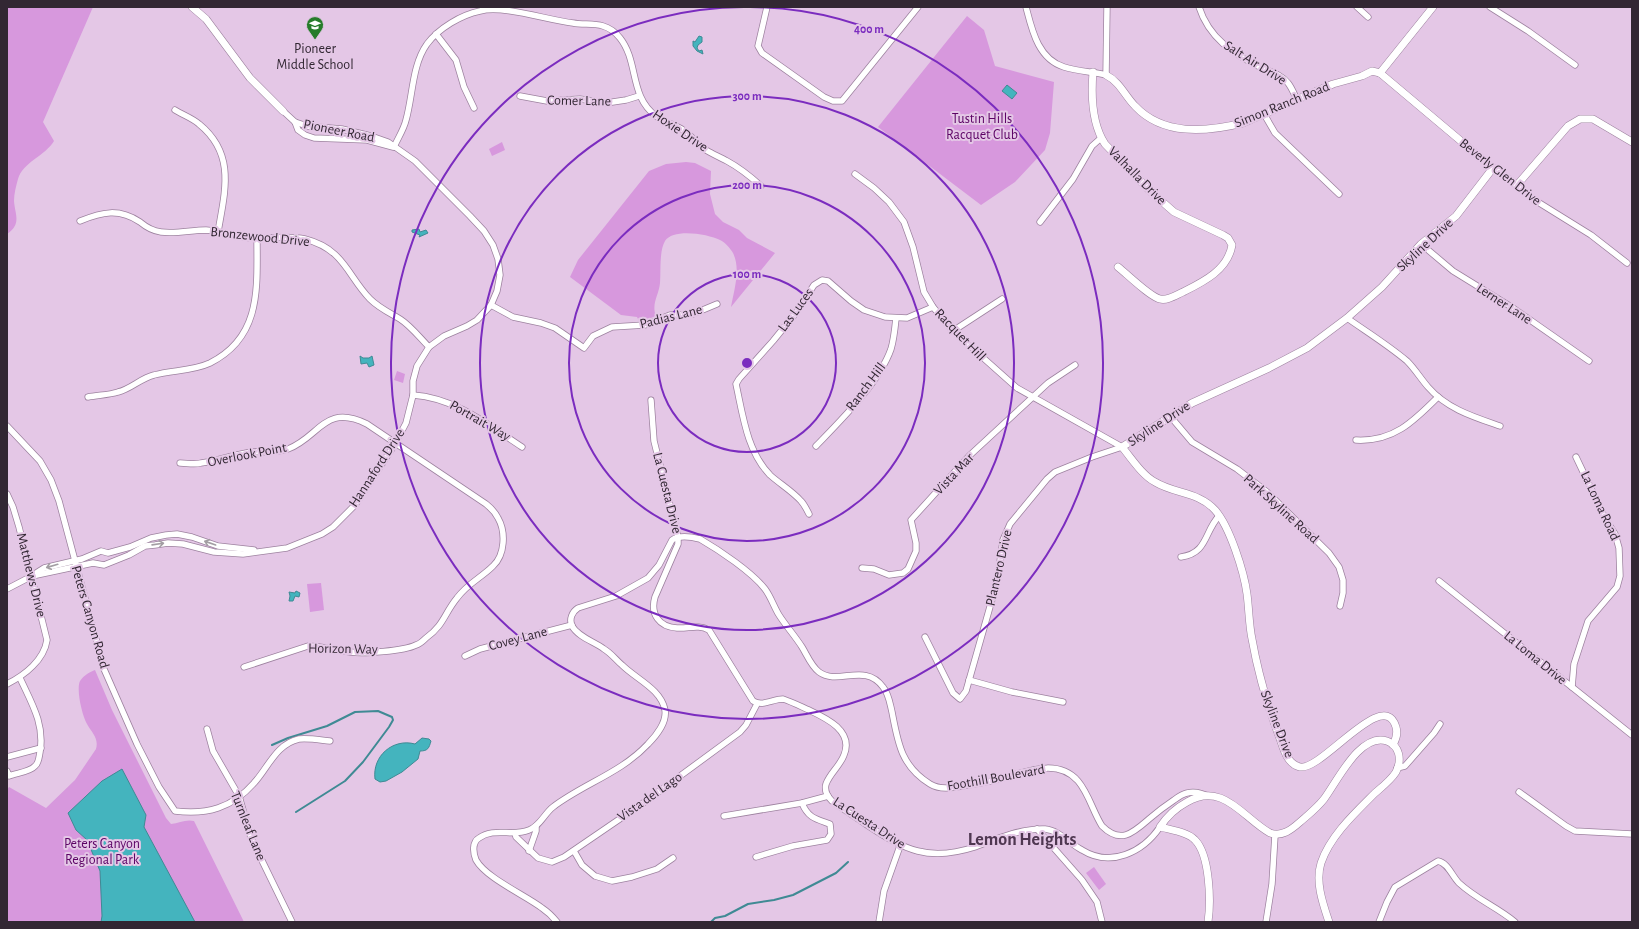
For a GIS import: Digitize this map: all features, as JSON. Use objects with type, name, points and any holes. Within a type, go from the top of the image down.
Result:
[{"type":"street","name":"Pioneer Road","points":[[192,7],[206,19],[250,78],[295,122],[308,126],[342,129],[371,136],[388,142],[394,147]]},
{"type":"street","points":[[767,7],[758,46],[762,53],[833,102],[842,101],[918,7]]},
{"type":"street","points":[[1026,7],[1037,44],[1047,56],[1059,66],[1106,75],[1107,7]]},
{"type":"street","name":"Salt Air Drive","points":[[1199,7],[1207,25],[1221,43],[1245,60],[1282,77],[1288,82],[1297,100]]},
{"type":"street","points":[[1357,7],[1368,16]]},
{"type":"street","points":[[1380,73],[1433,7]]},
{"type":"street","points":[[1490,7],[1528,31],[1575,66]]},
{"type":"street","name":"Hoxie Drive","points":[[394,147],[406,120],[412,88],[420,59],[426,45],[436,34],[457,19],[481,10],[510,9],[574,24],[604,26],[613,31],[620,38],[626,49],[639,96],[647,109],[657,117],[683,130],[705,150],[728,161],[761,186]]},
{"type":"street","points":[[436,34],[456,60],[464,87],[474,108]]},
{"type":"street","name":"Valhalla Drive","points":[[1093,72],[1092,94],[1096,122],[1101,138],[1113,153],[1163,203],[1181,216],[1228,238],[1232,245],[1228,258],[1211,277],[1205,282],[1170,298],[1160,299],[1118,267]]},
{"type":"street","name":"Simon Ranch Road","points":[[1106,75],[1121,86],[1135,106],[1152,120],[1174,128],[1196,130],[1242,123],[1333,84],[1372,72],[1380,73]]},
{"type":"street","name":"Beverly Glen Drive","points":[[1380,73],[1493,168],[1517,185],[1533,199],[1591,235],[1627,263]]},
{"type":"street","name":"Comer Lane","points":[[520,96],[547,101],[580,99],[606,103],[626,100],[639,96]]},
{"type":"street","points":[[175,110],[198,123],[211,135],[221,152],[226,170],[226,184],[218,232]]},
{"type":"street","points":[[1264,114],[1275,133],[1339,194]]},
{"type":"street","points":[[1517,185],[1568,126],[1580,119],[1587,118],[1600,122],[1632,142]]},
{"type":"street","name":"Pioneer Road","points":[[295,122],[298,130],[305,135],[314,138],[367,140],[394,147]]},
{"type":"street","points":[[1040,222],[1073,179],[1092,146],[1101,138]]},
{"type":"street","name":"Hannaford Drive","points":[[32,576],[93,563],[104,565],[129,555],[145,546],[168,543],[183,544],[227,554],[244,554],[293,546],[322,534],[333,527],[355,505],[395,444],[406,423],[413,395],[413,382],[417,366],[428,347],[444,336],[478,320],[491,305],[497,291],[500,275],[494,245],[484,231],[409,156],[394,147]]},
{"type":"street","name":"Skyline Drive","points":[[1393,744],[1396,739],[1396,728],[1393,721],[1382,716],[1364,724],[1321,759],[1310,766],[1297,766],[1289,760],[1261,682],[1252,638],[1247,593],[1232,540],[1219,516],[1203,499],[1155,482],[1146,475],[1122,447],[1203,397],[1250,377],[1301,351],[1347,318],[1382,287],[1421,244],[1456,216],[1493,168]]},
{"type":"street","name":"Racquet Hill","points":[[855,174],[874,188],[889,202],[904,222],[913,247],[924,292],[933,307],[953,331],[1004,378],[1032,398],[1122,447]]},
{"type":"street","name":"Bronzewood Drive","points":[[80,221],[92,216],[119,212],[129,216],[150,229],[161,232],[192,230],[258,238],[284,236],[305,239],[334,253],[342,261],[370,299],[380,308],[402,320],[428,347]]},
{"type":"street","points":[[88,397],[118,392],[150,376],[194,368],[209,363],[225,353],[239,338],[248,325],[255,307],[258,238]]},
{"type":"street","name":"Lerner Lane","points":[[1421,244],[1453,271],[1513,308],[1589,361]]},
{"type":"street","name":"Las Luces","points":[[809,514],[802,502],[770,475],[755,453],[748,440],[736,384],[796,314],[814,285],[822,280],[828,281],[851,301],[874,315],[908,318],[933,307]]},
{"type":"street","points":[[953,331],[1002,299]]},
{"type":"street","name":"Padias Lane","points":[[491,305],[513,317],[541,323],[555,328],[584,348],[593,336],[612,327],[644,326],[670,315],[693,314],[717,304]]},
{"type":"street","name":"Ranch Hill","points":[[816,446],[849,411],[880,369],[892,347],[896,318]]},
{"type":"street","points":[[1347,318],[1408,362],[1428,388],[1438,397],[1463,413],[1500,426]]},
{"type":"street","name":"Vista Mar","points":[[862,568],[874,569],[889,575],[903,573],[908,569],[916,551],[916,543],[911,520],[968,458],[1048,382],[1075,365]]},
{"type":"street","name":"Portrait Way","points":[[413,395],[437,398],[465,410],[522,447]]},
{"type":"street","points":[[1356,440],[1370,441],[1386,437],[1412,421],[1438,397]]},
{"type":"street","name":"La Cuesta Drive","points":[[651,400],[654,441],[678,537],[678,544],[654,601],[655,614],[660,622],[670,627],[678,628],[698,626],[708,630],[714,636],[749,698],[757,704],[776,700],[789,701],[829,720],[840,729],[845,738],[846,751],[826,783],[826,792],[836,804],[900,846],[919,852],[945,853],[962,850],[1000,838],[1037,829],[1047,829],[1056,832],[1081,850],[1092,855],[1112,858],[1138,849],[1150,840],[1160,827]]},
{"type":"street","name":"Park Skyline Road","points":[[1170,416],[1192,442],[1237,469],[1268,492],[1328,553],[1338,567],[1343,580],[1343,593],[1340,606]]},
{"type":"street","name":"Overlook Point","points":[[180,463],[200,464],[251,452],[271,452],[288,449],[312,434],[320,425],[336,418],[355,418],[367,424],[395,444]]},
{"type":"street","name":"Peters Canyon Road","points":[[7,426],[40,461],[51,480],[59,501],[104,670],[119,705],[159,787],[175,811],[203,812],[220,808],[239,796]]},
{"type":"street","name":"Horizon Way","points":[[244,667],[308,646],[319,646],[349,652],[362,652],[406,648],[417,645],[441,625],[456,598],[472,581],[493,566],[500,557],[503,542],[502,534],[499,518],[494,511],[486,504],[395,444]]},
{"type":"street","name":"Plantero Drive","points":[[925,637],[955,696],[960,699],[966,691],[997,582],[1003,540],[1010,524],[1047,479],[1055,472],[1122,447]]},
{"type":"street","name":"La Loma Road","points":[[1572,687],[1574,664],[1588,621],[1617,587],[1620,576],[1619,548],[1615,534],[1605,518],[1576,457]]},
{"type":"street","name":"Matthews Drive","points":[[7,494],[13,508],[32,576],[47,640],[46,648],[41,656],[20,678]]},
{"type":"street","points":[[1181,557],[1191,555],[1199,550],[1219,516]]},
{"type":"street","name":"Hannaford Drive","points":[[32,576],[42,568],[93,555],[101,551],[108,553],[130,548],[151,538],[177,534],[192,537],[218,546],[262,551]]},
{"type":"street","points":[[558,922],[541,907],[484,869],[476,860],[474,846],[479,838],[493,833],[515,833],[526,831],[536,826],[552,808],[623,766],[648,744],[662,725],[665,717],[663,704],[648,686],[626,669],[605,649],[581,635],[572,625],[572,615],[578,608],[616,596],[648,578],[659,564],[672,540],[678,537]]},
{"type":"street","name":"Foothill Boulevard","points":[[678,537],[691,537],[700,540],[758,580],[766,590],[781,617],[795,636],[813,666],[820,673],[828,676],[863,675],[873,678],[880,683],[888,697],[898,745],[903,757],[920,776],[931,784],[950,788],[996,780],[1027,770],[1044,768],[1057,770],[1067,773],[1078,782],[1102,826],[1107,831],[1120,836],[1125,836],[1135,832],[1162,808],[1184,794],[1196,792],[1208,796]]},
{"type":"street","points":[[7,589],[32,576]]},
{"type":"street","name":"La Loma Drive","points":[[1439,580],[1632,735]]},
{"type":"street","name":"Covey Lane","points":[[466,656],[480,649],[572,625]]},
{"type":"street","points":[[7,684],[20,678],[38,715],[41,732],[41,748],[34,768],[9,776],[7,771]]},
{"type":"street","points":[[969,680],[1012,692],[1063,702]]},
{"type":"street","name":"Vista del Lago","points":[[515,833],[516,837],[538,858],[552,862],[564,857],[740,732],[746,725],[757,704]]},
{"type":"street","points":[[1397,768],[1405,766],[1440,724]]},
{"type":"street","name":"Turnleaf Lane","points":[[207,729],[213,751],[239,796],[251,838],[292,922]]},
{"type":"street","points":[[239,796],[255,783],[275,754],[287,745],[298,740],[330,741]]},
{"type":"street","points":[[1208,922],[1210,905],[1209,884],[1200,848],[1195,840],[1190,836],[1160,827],[1170,814],[1197,797],[1208,796],[1219,798],[1231,803],[1265,830],[1276,835],[1286,832],[1313,811],[1323,800],[1363,746],[1376,740],[1387,741],[1393,744],[1399,757],[1397,768],[1393,776],[1346,823],[1323,857],[1319,871],[1320,887],[1329,922]]},
{"type":"street","points":[[7,757],[41,748]]},
{"type":"street","points":[[1519,792],[1566,826],[1576,831],[1632,834]]},
{"type":"street","points":[[724,816],[802,803],[828,796]]},
{"type":"street","points":[[756,857],[793,846],[827,840],[830,834],[830,824],[810,816],[802,803]]},
{"type":"street","points":[[529,851],[536,831],[536,826]]},
{"type":"street","points":[[1037,829],[1082,880],[1097,902],[1102,922]]},
{"type":"street","points":[[1266,922],[1272,884],[1276,835]]},
{"type":"street","points":[[879,922],[884,891],[900,846]]},
{"type":"street","points":[[574,851],[582,865],[595,876],[612,881],[632,877],[657,869],[673,858]]},
{"type":"street","points":[[1380,922],[1386,902],[1396,887],[1438,862],[1442,862],[1458,882],[1472,894],[1497,908],[1515,922]]},
{"type":"green space","points":[[7,7],[93,7],[43,122],[54,141],[45,151],[29,163],[21,173],[18,179],[14,198],[16,223],[15,227],[7,234]]},
{"type":"green space","name":"Tustin Hills Racquet Club","points":[[967,16],[984,30],[995,66],[1054,82],[1050,133],[1045,150],[1015,182],[981,205],[878,127]]},
{"type":"green space","points":[[502,142],[505,150],[492,156],[489,149]]},
{"type":"green space","points":[[686,162],[695,163],[711,171],[710,194],[715,214],[723,222],[739,230],[747,238],[775,253],[731,307],[737,273],[733,253],[726,244],[715,238],[691,233],[683,233],[669,237],[665,241],[662,250],[660,283],[654,307],[656,316],[639,321],[637,317],[621,315],[570,277],[578,260],[649,171],[666,164]]},
{"type":"green space","points":[[397,371],[405,374],[403,383],[394,380]]},
{"type":"green space","points":[[321,583],[324,610],[310,612],[307,584]]},
{"type":"green space","name":"Peters Canyon Regional Park","points":[[95,670],[112,710],[166,818],[171,824],[194,821],[244,922],[7,922],[7,790],[9,787],[46,808],[75,780],[96,749],[97,745],[96,739],[83,715],[79,690],[80,681],[87,674]]},
{"type":"green space","points":[[1094,867],[1106,884],[1099,890],[1086,873]]},
{"type":"shaded area","points":[[699,36],[702,37],[702,42],[697,48],[699,51],[702,50],[703,54],[697,51],[693,46],[693,41],[695,42]]},
{"type":"shaded area","points":[[1007,85],[1017,93],[1012,99],[1002,91]]},
{"type":"shaded area","points":[[419,229],[420,232],[426,230],[428,233],[419,237],[420,235],[412,232],[412,230]]},
{"type":"shaded area","points":[[360,356],[363,358],[369,358],[372,356],[374,365],[369,367],[367,363],[361,364]]},
{"type":"shaded area","points":[[296,591],[300,593],[299,597],[295,596],[293,601],[289,601],[289,592],[295,593]]},
{"type":"shaded area","points":[[422,738],[429,739],[431,741],[428,749],[420,751],[418,759],[402,772],[386,781],[380,782],[375,779],[377,763],[386,751],[392,746],[399,744],[415,744]]},
{"type":"shaded area","points":[[122,769],[146,815],[144,827],[195,922],[101,922],[100,871],[87,840],[76,830],[68,813],[102,781]]},
{"type":"waterway","points":[[272,745],[288,738],[327,726],[355,712],[378,711],[392,717],[393,720],[389,727],[363,762],[345,781],[296,812]]},
{"type":"waterway","points":[[711,922],[715,918],[725,916],[748,904],[793,895],[836,873],[848,862]]},
{"type":"place","name":"Pioneer Middle School","points":[[315,40]]},
{"type":"district","name":"Lemon Heights","points":[[1022,840]]}]
